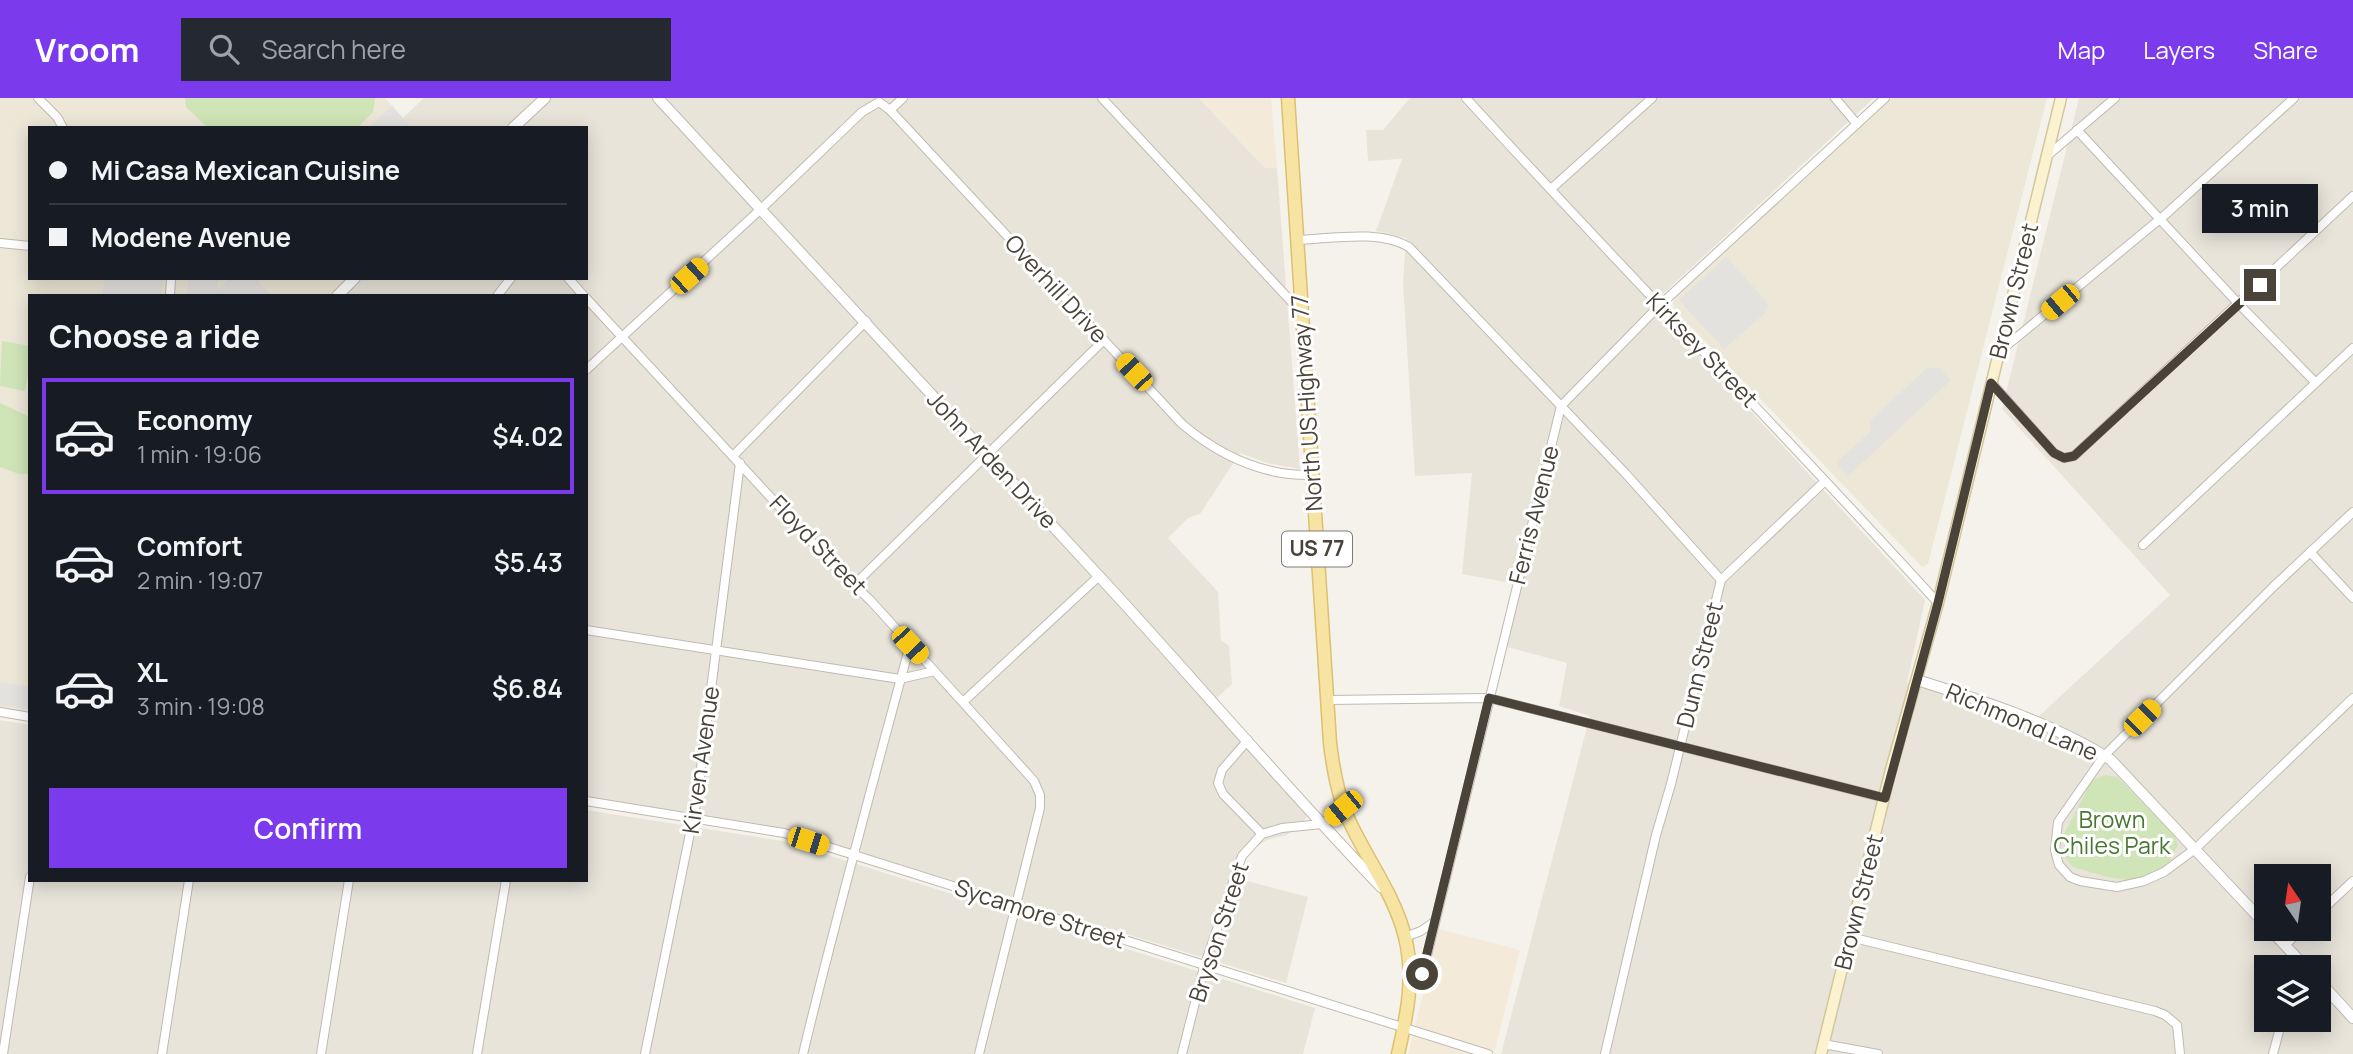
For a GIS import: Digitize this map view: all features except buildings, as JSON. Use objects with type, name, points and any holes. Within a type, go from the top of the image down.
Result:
[{"type":"main road","name":"North US Highway 77","points":[[1288,98],[1333,767],[1343,808],[1391,897],[1405,937],[1410,985]]},
{"type":"main road","name":"Brown Street","points":[[1822,1049],[1885,798],[1938,603],[2061,98]]},
{"type":"main road","name":"Ferris Avenue","points":[[1398,1054],[1410,985]]},
{"type":"street","points":[[38,98],[57,117],[62,126]]},
{"type":"street","points":[[515,126],[545,98]]},
{"type":"street","name":"John Arden Drive","points":[[658,98],[866,321],[1322,824]]},
{"type":"street","points":[[588,368],[862,112],[879,102],[890,110],[903,98]]},
{"type":"street","points":[[1102,98],[1301,312]]},
{"type":"street","name":"Kirksey Street","points":[[1466,98],[1938,603]]},
{"type":"street","points":[[1551,189],[1652,98]]},
{"type":"street","points":[[1835,98],[1857,124]]},
{"type":"street","points":[[1561,406],[1659,306],[1885,98]]},
{"type":"street","points":[[2047,156],[2115,98]]},
{"type":"street","points":[[1998,353],[2160,218],[2294,98]]},
{"type":"street","name":"Overhill Drive","points":[[890,110],[1182,424],[1222,452],[1266,471],[1296,476],[1312,475]]},
{"type":"street","points":[[2077,130],[2315,382]]},
{"type":"street","points":[[1991,383],[2047,447],[2064,458],[2074,456],[2353,196]]},
{"type":"street","points":[[1296,240],[1379,237],[1409,247],[1626,474],[1721,580]]},
{"type":"street","points":[[0,243],[28,246]]},
{"type":"street","points":[[339,294],[353,280]]},
{"type":"street","points":[[499,294],[509,280]]},
{"type":"street","name":"Floyd Street","points":[[570,280],[582,294]]},
{"type":"street","name":"Floyd Street","points":[[588,300],[1034,781],[1041,799],[1016,907]]},
{"type":"street","points":[[733,456],[866,321]]},
{"type":"street","points":[[854,585],[1104,340]]},
{"type":"street","points":[[2143,545],[2353,348]]},
{"type":"street","name":"Ferris Avenue","points":[[1410,985],[1422,974],[1561,406]]},
{"type":"street","name":"Kirven Avenue","points":[[645,1054],[693,818],[740,463]]},
{"type":"street","name":"Dunn Street","points":[[1605,1054],[1656,835],[1681,746],[1721,580],[1825,481]]},
{"type":"street","points":[[2353,512],[2104,755],[2058,822],[2055,850],[2059,866],[2070,877],[2099,885],[2126,886],[2164,872],[2195,849],[2353,698]]},
{"type":"street","points":[[2310,552],[2353,598]]},
{"type":"street","points":[[963,702],[1099,576]]},
{"type":"street","points":[[588,630],[900,679],[934,671]]},
{"type":"street","points":[[803,1054],[835,923],[910,645]]},
{"type":"street","name":"Richmond Lane","points":[[1917,680],[1993,706],[2090,745],[2124,773],[2254,912]]},
{"type":"street","points":[[1327,700],[1489,698],[1885,798]]},
{"type":"street","points":[[0,712],[28,717]]},
{"type":"street","points":[[1248,740],[1222,769],[1218,783],[1223,794],[1262,834]]},
{"type":"street","name":"Sycamore Street","points":[[588,801],[784,833],[1488,1054]]},
{"type":"street","points":[[1343,808],[1322,824],[1391,897]]},
{"type":"street","name":"Bryson Street","points":[[1182,1054],[1204,967],[1242,856],[1262,834],[1303,825],[1322,824]]},
{"type":"street","points":[[2331,902],[2353,881]]},
{"type":"street","points":[[3,1054],[29,882]]},
{"type":"street","points":[[162,1054],[189,882]]},
{"type":"street","points":[[321,1054],[349,882]]},
{"type":"street","points":[[477,1054],[506,882]]},
{"type":"street","points":[[979,1054],[1016,907]]},
{"type":"street","points":[[1405,937],[1422,931],[1434,922]]},
{"type":"street","points":[[1850,937],[2155,1011],[2177,1025],[2180,1054]]},
{"type":"street","points":[[2282,942],[2292,955]]},
{"type":"street","points":[[2285,945],[2288,942]]},
{"type":"street","points":[[2331,994],[2353,1018]]},
{"type":"street","points":[[2273,1054],[2279,1032]]},
{"type":"street","points":[[1822,1049],[1878,1054]]},
{"type":"shaded area","points":[[0,98],[385,98],[410,126],[28,126],[28,280],[348,280],[334,294],[28,294],[28,712],[0,708]]},
{"type":"shaded area","points":[[424,98],[651,98],[674,122],[664,98],[1199,98],[1265,168],[1277,168],[1300,469],[1267,463],[1240,453],[1200,514],[1188,518],[1168,538],[1218,592],[1221,640],[1229,646],[1232,684],[1210,704],[1310,815],[1287,835],[1267,840],[1255,848],[1244,861],[1239,879],[1308,897],[1286,983],[785,829],[588,798],[588,294],[334,294],[348,280],[588,280],[588,126],[410,126],[403,118]]},
{"type":"shaded area","points":[[1199,98],[1271,98],[1277,168],[1265,168]]},
{"type":"shaded area","points":[[1410,98],[1874,98],[1652,304],[1925,600],[1907,683],[1930,689],[2027,727],[2170,595],[2002,409],[2079,98],[2353,98],[2353,1054],[1501,1054],[1590,716],[1559,706],[1567,663],[1507,647],[1522,585],[1462,574],[1472,473],[1415,476],[1403,283],[1406,238],[1376,231],[1402,159],[1368,161],[1366,130],[1383,130]]},
{"type":"shaded area","points":[[1892,98],[2047,98],[1928,564],[1922,567],[1675,310],[1673,303],[1676,297]]},
{"type":"shaded area","points":[[392,106],[410,126],[370,126]]},
{"type":"shaded area","points":[[1726,257],[1768,306],[1765,313],[1724,349],[1679,300]]},
{"type":"shaded area","points":[[105,280],[163,280],[161,294],[102,294]]},
{"type":"shaded area","points":[[189,280],[218,280],[217,290],[228,280],[257,280],[270,294],[186,294]]},
{"type":"shaded area","points":[[1927,368],[1940,368],[1951,380],[1848,476],[1836,463],[1870,432],[1871,420]]},
{"type":"shaded area","points":[[0,682],[28,687],[28,710],[0,705]]},
{"type":"shaded area","points":[[0,720],[28,725],[28,882],[588,882],[588,810],[783,841],[1315,1008],[1303,1054],[0,1054]]},
{"type":"shaded area","points":[[1439,929],[1520,950],[1494,1054],[1408,1054]]},
{"type":"green space","points":[[185,98],[375,98],[373,112],[359,126],[206,126],[186,107]]},
{"type":"green space","points":[[2,341],[28,346],[25,391],[0,386]]},
{"type":"green space","points":[[0,403],[28,416],[28,474],[19,474],[0,467]]},
{"type":"green space","name":"Brown Chiles Park","points":[[2106,775],[2117,777],[2175,836],[2178,845],[2169,863],[2157,873],[2135,881],[2107,877],[2073,867],[2065,857],[2064,834],[2092,780]]},
{"type":"route","points":[[1422,974],[1489,698],[1885,798],[1938,603],[1991,383],[2047,447],[2064,458],[2074,456],[2260,285]]}]
